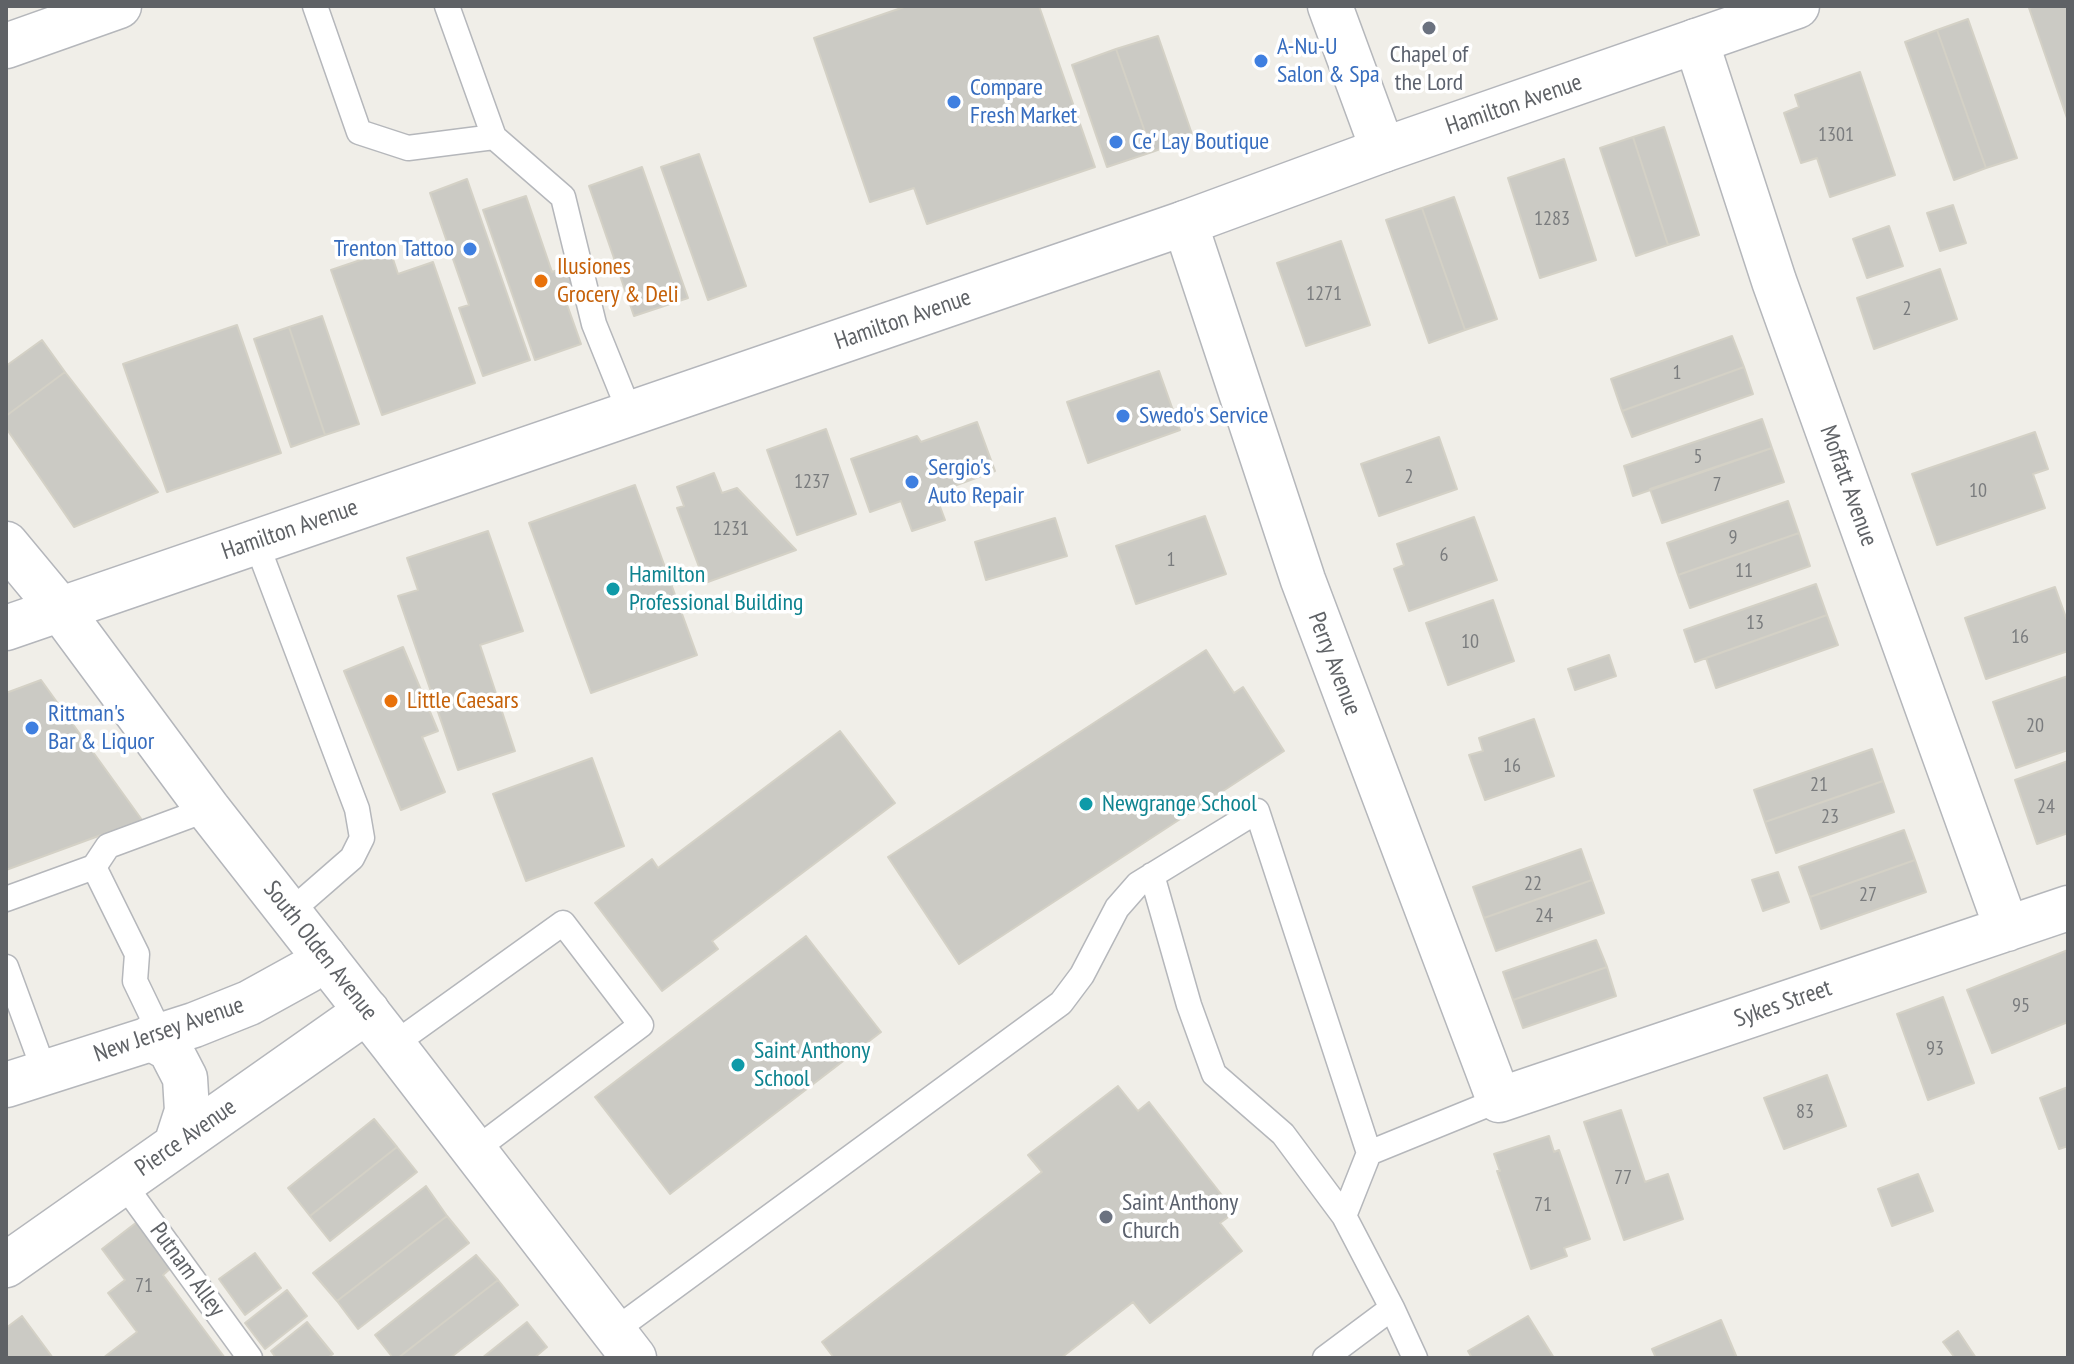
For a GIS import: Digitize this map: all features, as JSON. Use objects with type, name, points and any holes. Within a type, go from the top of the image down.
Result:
[{"type":"street","points":[[6,46],[119,6]]},
{"type":"street","points":[[1330,6],[1383,150]]},
{"type":"street","name":"Hamilton Avenue","points":[[6,628],[1185,223],[1775,10]]},
{"type":"street","name":"Moffatt Avenue","points":[[1696,41],[1774,281],[2007,929]]},
{"type":"street","name":"Perry Avenue","points":[[1185,223],[1303,580],[1499,1100]]},
{"type":"street","name":"South Olden Avenue","points":[[6,544],[60,609],[208,809],[624,1344]]},
{"type":"street","name":"Sykes Street","points":[[1499,1100],[2068,908]]},
{"type":"street","name":"New Jersey Avenue","points":[[25,1079],[194,1025],[249,1003],[307,971],[324,957]]},
{"type":"street","name":"Pierce Avenue","points":[[6,1265],[367,1011]]},
{"type":"street","points":[[156,1036],[170,1049],[185,1078],[187,1111],[176,1145]]},
{"type":"lane","points":[[315,6],[359,132],[408,148],[494,137]]},
{"type":"lane","points":[[447,6],[494,137],[563,197],[594,324],[630,413]]},
{"type":"lane","points":[[256,542],[357,809],[362,838],[352,858],[290,912]]},
{"type":"lane","points":[[6,899],[94,867],[108,846],[208,809]]},
{"type":"lane","points":[[624,1344],[1061,1003],[1082,975],[1117,908],[1138,884],[1257,811],[1369,1153],[1344,1216]]},
{"type":"lane","points":[[94,867],[137,954],[135,981],[156,1036]]},
{"type":"lane","points":[[1152,875],[1189,1005],[1214,1074],[1283,1134],[1344,1216],[1415,1358]]},
{"type":"lane","points":[[393,1045],[563,923],[641,1025],[475,1150]]},
{"type":"lane","points":[[6,967],[25,1079]]},
{"type":"lane","points":[[1369,1153],[1499,1100]]},
{"type":"lane","name":"Putnam Alley","points":[[123,1183],[250,1358]]},
{"type":"lane","points":[[1325,1358],[1392,1308]]},
{"type":"building","name":"Compare Fresh Market","points":[[907,6],[1039,6],[1095,167],[927,224],[914,188],[870,202],[814,38]]},
{"type":"building","points":[[2068,6],[2068,121],[2029,8]]},
{"type":"building","points":[[1968,19],[2017,158],[1986,168],[1937,30]]},
{"type":"building","points":[[1937,30],[1986,168],[1954,180],[1905,42]]},
{"type":"building","points":[[1158,36],[1193,137],[1152,152],[1116,49]]},
{"type":"building","points":[[1116,49],[1152,152],[1107,167],[1072,65]]},
{"type":"building","points":[[1860,72],[1895,175],[1830,197],[1817,158],[1801,163],[1784,113],[1799,107],[1795,95]]},
{"type":"building","points":[[1664,127],[1699,235],[1668,245],[1633,137]]},
{"type":"building","points":[[1633,137],[1668,245],[1636,256],[1600,148]]},
{"type":"building","points":[[699,154],[746,286],[708,300],[661,167]]},
{"type":"building","points":[[1564,159],[1596,260],[1540,278],[1508,178]]},
{"type":"building","points":[[642,167],[688,298],[634,316],[589,186]]},
{"type":"building","name":"Trenton Tattoo","points":[[467,179],[530,360],[483,376],[459,308],[469,305],[430,193]]},
{"type":"building","name":"Ilusiones Grocery & Deli","points":[[526,196],[552,272],[569,266],[578,291],[564,296],[581,344],[535,360],[483,210]]},
{"type":"building","points":[[1454,197],[1497,319],[1465,330],[1422,208]]},
{"type":"building","points":[[1953,205],[1966,243],[1940,251],[1927,213]]},
{"type":"building","points":[[1422,208],[1465,330],[1429,343],[1386,220]]},
{"type":"building","points":[[1889,226],[1903,266],[1867,278],[1853,239]]},
{"type":"building","points":[[1341,241],[1370,325],[1306,346],[1277,263]]},
{"type":"building","points":[[390,250],[398,274],[433,262],[475,383],[382,415],[331,270]]},
{"type":"building","points":[[1940,269],[1957,319],[1874,349],[1857,298]]},
{"type":"building","points":[[322,316],[359,424],[325,435],[289,327]]},
{"type":"building","points":[[237,325],[281,453],[167,492],[123,364]]},
{"type":"building","points":[[289,327],[325,435],[291,447],[254,339]]},
{"type":"building","points":[[1732,336],[1744,367],[1622,411],[1611,379]]},
{"type":"building","points":[[42,340],[65,372],[6,416],[6,366]]},
{"type":"building","points":[[1744,367],[1753,394],[1632,437],[1622,411]]},
{"type":"building","name":"Swedo's Service","points":[[1159,371],[1180,430],[1088,463],[1067,402]]},
{"type":"building","points":[[65,372],[158,492],[74,527],[6,428],[6,416]]},
{"type":"building","points":[[1762,419],[1772,448],[1633,496],[1624,466]]},
{"type":"building","name":"Sergio's Auto Repair","points":[[977,422],[995,471],[935,493],[945,520],[912,531],[901,501],[870,512],[851,459],[917,436],[921,442]]},
{"type":"building","points":[[826,429],[856,514],[797,535],[767,450]]},
{"type":"building","points":[[2035,432],[2048,469],[2033,474],[2045,508],[1937,545],[1912,474]]},
{"type":"building","points":[[1439,437],[1457,489],[1379,516],[1361,464]]},
{"type":"building","points":[[1772,448],[1784,482],[1662,523],[1650,489]]},
{"type":"building","points":[[714,473],[722,493],[737,488],[796,550],[705,583],[677,508],[684,506],[677,487]]},
{"type":"building","name":"Hamilton Professional Building","points":[[635,485],[697,655],[591,693],[529,523]]},
{"type":"building","points":[[1788,501],[1799,533],[1678,575],[1667,543]]},
{"type":"building","points":[[1205,516],[1226,574],[1136,604],[1116,546]]},
{"type":"building","points":[[1474,517],[1497,580],[1409,611],[1394,569],[1404,565],[1397,544]]},
{"type":"building","points":[[1055,518],[1067,556],[986,580],[975,542]]},
{"type":"building","points":[[488,531],[523,631],[480,645],[515,751],[458,770],[398,596],[418,590],[407,558]]},
{"type":"building","points":[[1799,533],[1810,566],[1690,608],[1678,575]]},
{"type":"building","points":[[1816,584],[1827,615],[1695,662],[1684,630]]},
{"type":"building","points":[[2055,587],[2068,623],[2068,651],[1986,679],[1965,618]]},
{"type":"building","points":[[1493,600],[1514,661],[1448,685],[1426,623]]},
{"type":"building","points":[[1827,615],[1838,645],[1716,688],[1706,658]]},
{"type":"building","name":"Little Caesars","points":[[403,647],[438,731],[422,737],[445,792],[401,810],[344,671]]},
{"type":"building","name":"Newgrange School","points":[[1206,650],[1234,693],[1243,687],[1284,751],[959,964],[888,857]]},
{"type":"building","points":[[1609,655],[1616,676],[1575,690],[1568,669]]},
{"type":"building","points":[[2068,676],[2068,750],[2016,768],[1993,702]]},
{"type":"building","points":[[41,680],[142,820],[6,870],[6,693]]},
{"type":"building","points":[[1534,719],[1554,776],[1485,800],[1469,755],[1483,751],[1479,738]]},
{"type":"building","points":[[840,731],[895,803],[712,941],[718,949],[662,991],[595,903],[652,859],[658,868]]},
{"type":"building","points":[[1872,749],[1883,781],[1765,822],[1754,790]]},
{"type":"building","points":[[592,758],[624,846],[526,881],[493,794]]},
{"type":"building","points":[[2068,761],[2068,833],[2037,844],[2015,780]]},
{"type":"building","points":[[1883,781],[1894,812],[1776,853],[1765,822]]},
{"type":"building","points":[[1904,830],[1915,860],[1810,897],[1799,867]]},
{"type":"building","points":[[1581,849],[1592,880],[1484,918],[1473,887]]},
{"type":"building","points":[[1915,860],[1926,892],[1821,929],[1810,897]]},
{"type":"building","points":[[1778,872],[1789,902],[1763,911],[1752,880]]},
{"type":"building","points":[[1592,880],[1604,913],[1496,951],[1484,918]]},
{"type":"building","name":"Saint Anthony School","points":[[806,936],[881,1032],[670,1194],[595,1097]]},
{"type":"building","points":[[1596,940],[1607,967],[1513,1000],[1503,972]]},
{"type":"building","points":[[2068,950],[2068,1022],[1992,1053],[1967,990]]},
{"type":"building","points":[[1607,967],[1616,996],[1523,1028],[1513,1000]]},
{"type":"building","points":[[1943,997],[1974,1083],[1928,1100],[1897,1014]]},
{"type":"building","points":[[1827,1075],[1846,1126],[1784,1149],[1764,1098]]},
{"type":"building","name":"Saint Anthony Church","points":[[1118,1086],[1138,1111],[1149,1102],[1235,1212],[1220,1223],[1242,1251],[1150,1323],[1133,1302],[1061,1358],[834,1358],[822,1342],[1042,1172],[1028,1155]]},
{"type":"building","points":[[2068,1087],[2068,1146],[2059,1149],[2040,1098]]},
{"type":"building","points":[[1621,1110],[1645,1182],[1668,1174],[1683,1219],[1624,1240],[1584,1122]]},
{"type":"building","points":[[374,1119],[397,1147],[310,1216],[288,1188]]},
{"type":"building","points":[[1549,1136],[1554,1152],[1559,1150],[1590,1239],[1564,1248],[1567,1256],[1531,1269],[1494,1154]]},
{"type":"building","points":[[397,1147],[417,1172],[330,1241],[310,1216]]},
{"type":"building","points":[[1918,1174],[1933,1211],[1892,1226],[1878,1189]]},
{"type":"building","points":[[426,1186],[447,1216],[337,1301],[313,1273]]},
{"type":"building","points":[[447,1216],[469,1243],[358,1329],[337,1301]]},
{"type":"building","points":[[137,1222],[171,1268],[163,1275],[225,1358],[103,1358],[137,1332],[108,1293],[125,1280],[102,1249]]},
{"type":"building","points":[[255,1253],[281,1288],[245,1315],[219,1279]]},
{"type":"building","points":[[476,1255],[498,1280],[398,1358],[393,1358],[375,1335]]},
{"type":"building","points":[[498,1280],[518,1305],[450,1358],[398,1358]]},
{"type":"building","points":[[287,1290],[307,1316],[265,1349],[245,1323]]},
{"type":"building","points":[[22,1316],[53,1358],[6,1358],[6,1328]]},
{"type":"building","points":[[1528,1316],[1554,1358],[1472,1358],[1468,1351]]},
{"type":"building","points":[[1721,1320],[1737,1358],[1656,1358],[1652,1349]]},
{"type":"building","points":[[307,1322],[333,1354],[327,1358],[276,1358],[271,1351]]},
{"type":"building","points":[[527,1322],[547,1347],[534,1358],[482,1358]]},
{"type":"building","points":[[1958,1331],[1976,1358],[1955,1358],[1943,1342]]},
{"type":"place","name":"Chapel of the Lord","points":[[1429,28]]},
{"type":"place","name":"A-Nu-U Salon & Spa","points":[[1261,61]]},
{"type":"place","name":"Compare Fresh Market","points":[[954,102]]},
{"type":"place","name":"Ce' Lay Boutique","points":[[1116,142]]},
{"type":"place","name":"Trenton Tattoo","points":[[470,249]]},
{"type":"place","name":"Ilusiones Grocery & Deli","points":[[541,281]]},
{"type":"place","name":"Swedo's Service","points":[[1123,416]]},
{"type":"place","name":"Sergio's Auto Repair","points":[[912,482]]},
{"type":"place","name":"Hamilton Professional Building","points":[[613,589]]},
{"type":"place","name":"Little Caesars","points":[[391,701]]},
{"type":"place","name":"Rittman's Bar & Liquor","points":[[32,728]]},
{"type":"place","name":"Newgrange School","points":[[1086,804]]},
{"type":"place","name":"Saint Anthony School","points":[[738,1065]]},
{"type":"place","name":"Saint Anthony Church","points":[[1106,1217]]}]
